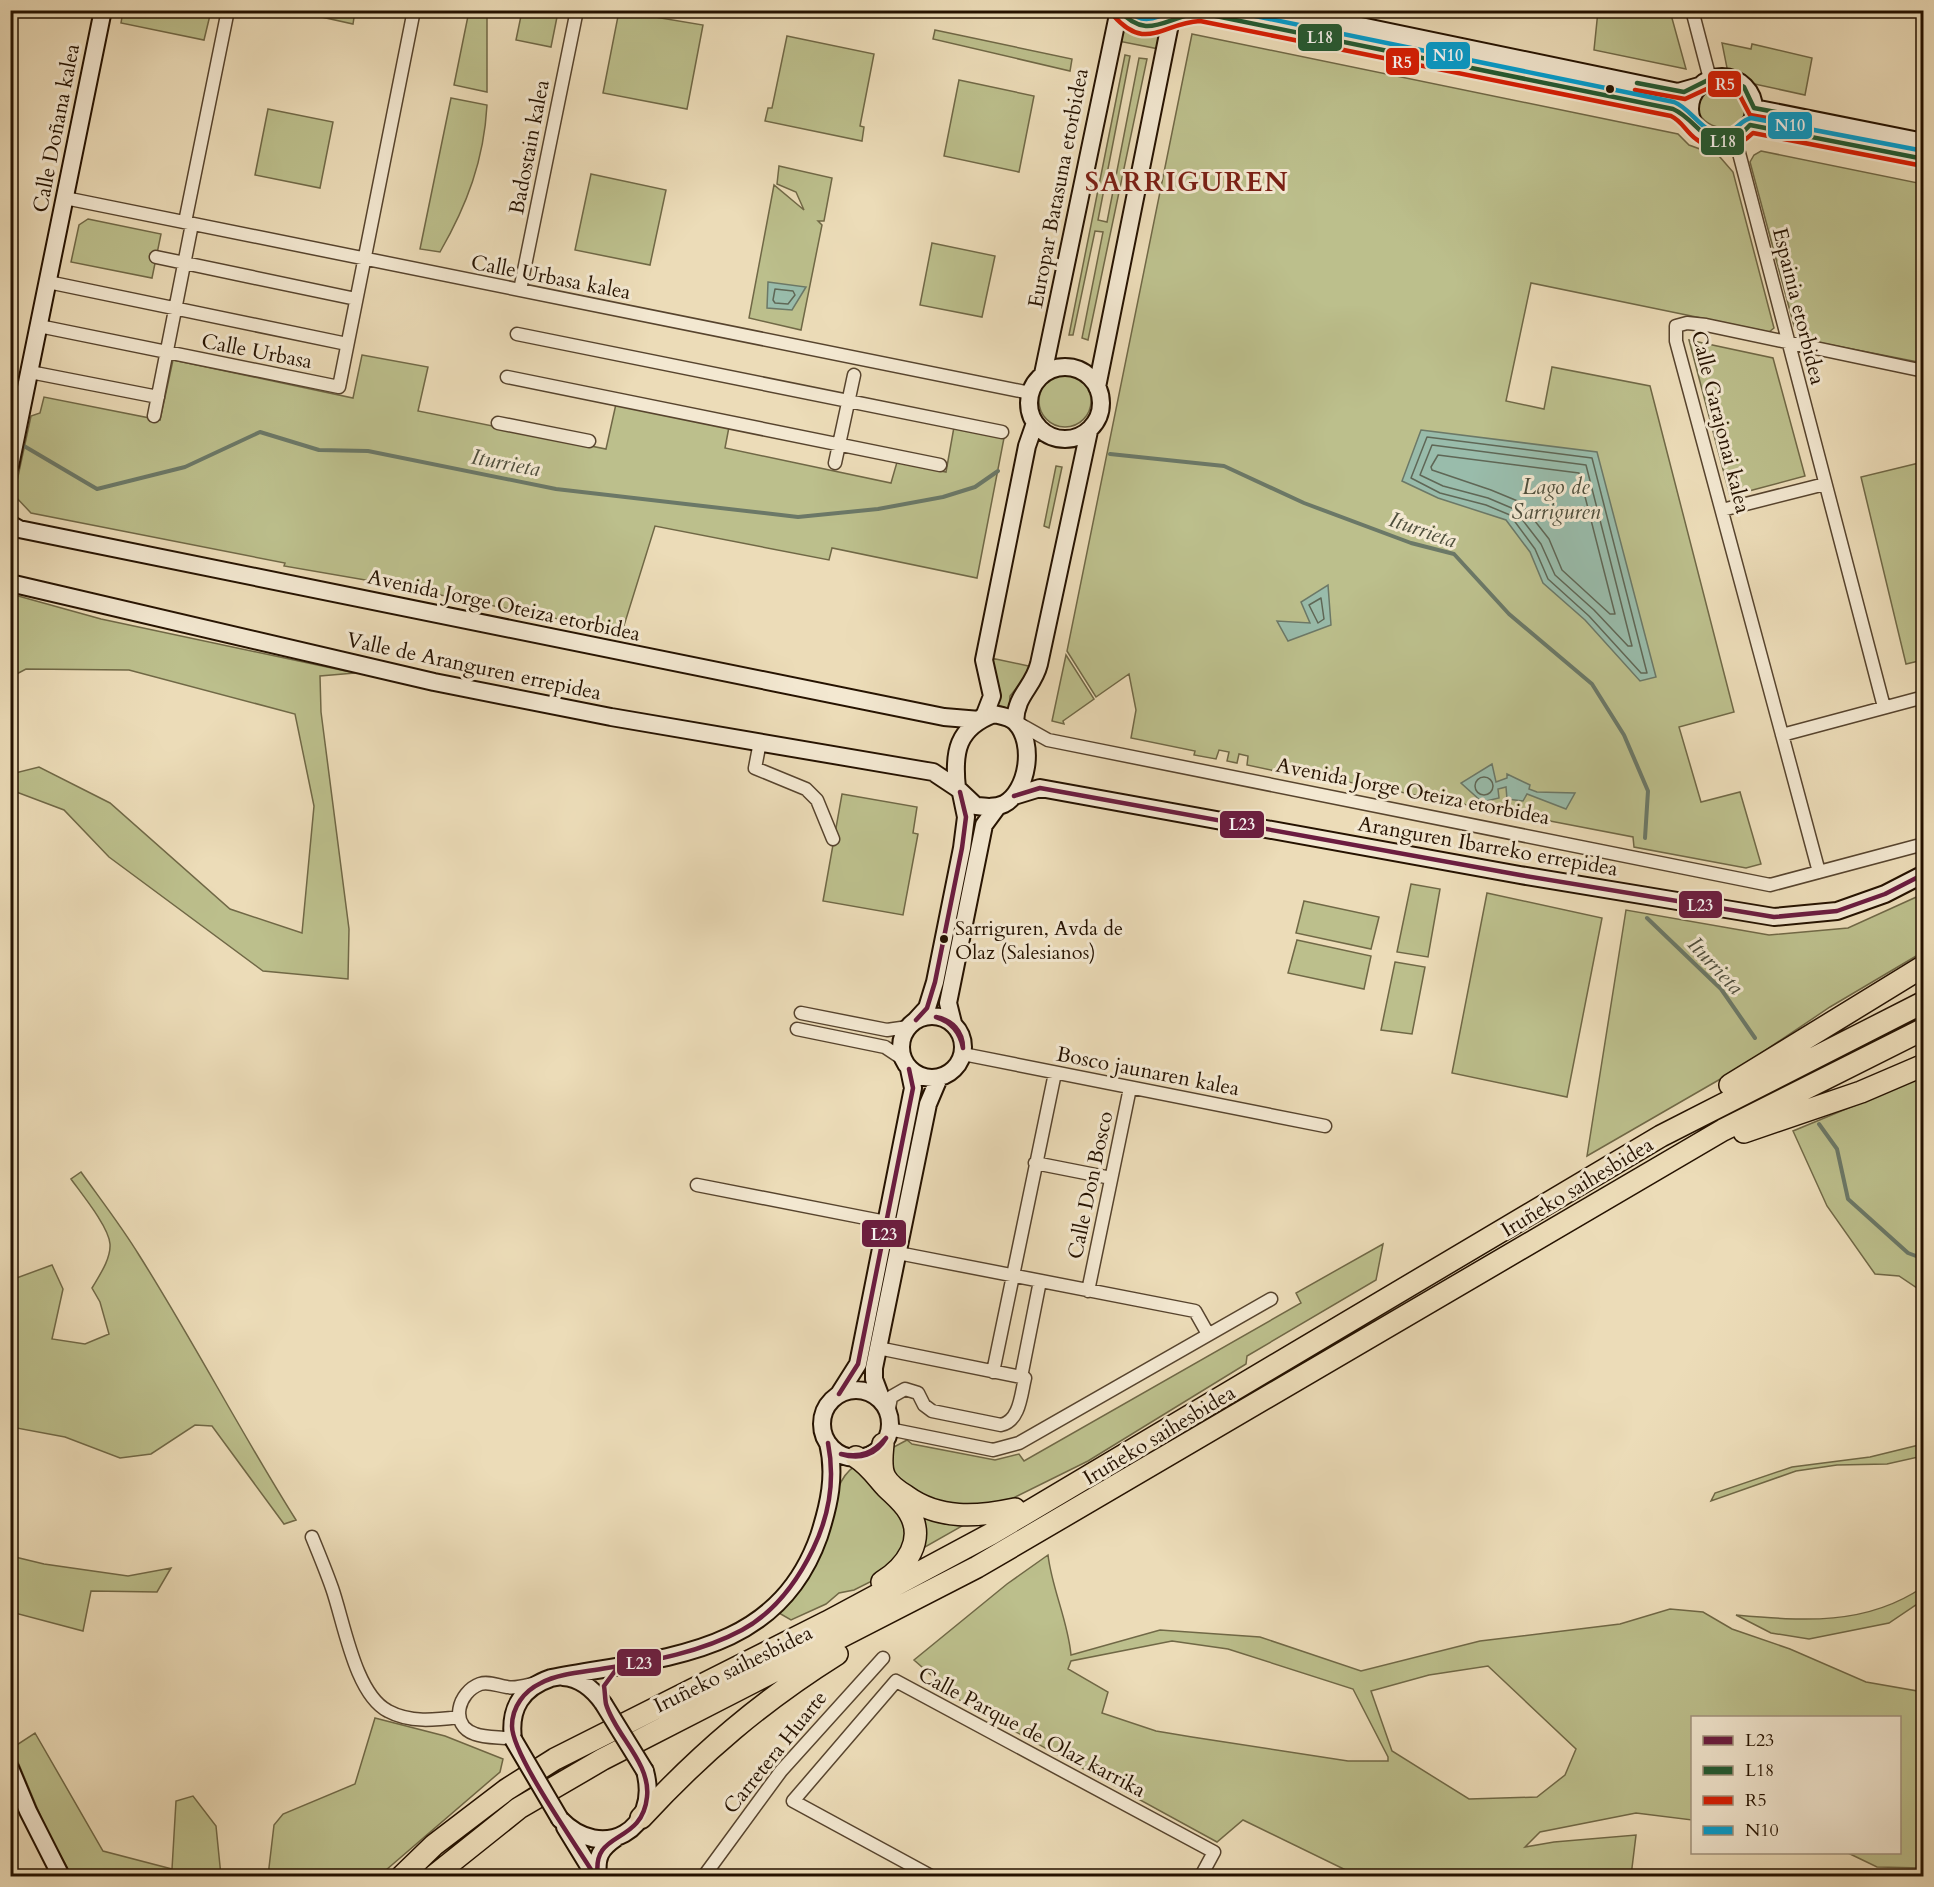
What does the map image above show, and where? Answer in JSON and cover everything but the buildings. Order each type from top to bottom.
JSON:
[{"type":"highway","points":[[1717,1098],[1730,1085],[1923,966]]},
{"type":"highway","points":[[439,1841],[482,1802],[560,1748],[882,1582],[1015,1509],[1601,1163],[1717,1098],[1845,1032],[1923,1000]]},
{"type":"highway","name":"Iruñeko saihesbidea","points":[[402,1876],[439,1841],[506,1790],[555,1758],[911,1578],[1001,1528],[1661,1136],[1923,1000]]},
{"type":"highway","name":"Iruñeko saihesbidea","points":[[434,1876],[519,1808],[603,1759],[977,1568],[1723,1130],[1923,1029]]},
{"type":"highway","points":[[1495,1265],[1530,1253],[1750,1129],[1861,1092],[1923,1065]]},
{"type":"highway","points":[[886,1423],[882,1466],[885,1478],[894,1488],[925,1508],[963,1516],[1015,1509]]},
{"type":"highway","points":[[855,1457],[872,1470],[900,1501],[910,1513],[914,1526],[914,1543],[903,1567],[882,1582]]},
{"type":"highway","points":[[641,1818],[687,1768],[733,1728],[796,1680],[862,1638],[934,1600],[977,1568]]},
{"type":"street","name":"Calle Doñana kalea","points":[[10,466],[103,10]]},
{"type":"street","points":[[154,416],[185,263],[189,223],[228,10]]},
{"type":"street","points":[[348,344],[414,10]]},
{"type":"street","name":"Badostain kalea","points":[[520,290],[577,10]]},
{"type":"street","points":[[1119,10],[1130,21],[1144,27],[1158,26],[1174,16],[1193,13],[1221,16],[1673,109],[1683,113],[1700,133],[1709,139],[1731,140],[1750,125],[1754,108],[1752,98],[1740,82],[1720,76],[1678,92],[1284,10]]},
{"type":"street","name":"Europar Batasuna etorbidea","points":[[1043,374],[1119,10]]},
{"type":"street","points":[[1692,10],[1705,83]]},
{"type":"street","points":[[797,1029],[885,1047],[928,1078],[939,1078],[954,1070],[963,1054],[962,1038],[953,1023],[948,1003],[984,825],[998,806],[1014,796],[1040,788],[1026,762],[1024,738],[1015,722],[1017,701],[1033,681],[1039,663],[1089,430],[1101,410],[1098,387],[1174,16]]},
{"type":"street","points":[[1692,122],[1691,99],[1705,83]]},
{"type":"street","points":[[1754,108],[1923,142]]},
{"type":"street","points":[[1750,125],[1923,159]]},
{"type":"street","name":"Espainia etorbidea","points":[[1731,140],[1739,153],[1884,707]]},
{"type":"street","name":"Calle Urbasa kalea","points":[[65,198],[1030,393]]},
{"type":"street","points":[[156,257],[356,299]]},
{"type":"street","name":"Calle Urbasa","points":[[39,326],[339,387],[348,344],[48,282]]},
{"type":"street","name":"Calle Garajonai kalea","points":[[1819,872],[1676,341],[1676,326],[1687,323],[1704,325],[1923,371]]},
{"type":"street","points":[[517,334],[1002,432]]},
{"type":"street","points":[[1089,430],[1078,437],[1054,438],[1035,423],[1029,404],[1030,393],[1043,374],[1063,367],[1073,368],[1092,378],[1098,387]]},
{"type":"street","points":[[30,372],[158,397]]},
{"type":"street","points":[[835,463],[854,375]]},
{"type":"street","points":[[507,377],[940,465]]},
{"type":"street","points":[[498,423],[589,441]]},
{"type":"street","points":[[998,806],[976,806],[959,790],[933,772],[957,755],[968,729],[985,714],[992,696],[984,668],[986,648],[1027,446],[1035,423]]},
{"type":"street","points":[[1722,510],[1825,484]]},
{"type":"street","name":"Avenida Jorge Oteiza etorbidea","points":[[15,526],[944,717],[980,720]]},
{"type":"street","name":"Valle de Aranguren errepidea","points":[[10,583],[434,682],[600,715],[933,772]]},
{"type":"street","points":[[1782,735],[1923,697]]},
{"type":"street","points":[[980,720],[994,714],[1015,722]]},
{"type":"street","points":[[513,1738],[476,1735],[465,1728],[459,1717],[459,1702],[467,1691],[481,1683],[509,1688],[631,1664],[722,1642],[757,1622],[770,1611],[795,1583],[809,1560],[821,1528],[833,1482],[828,1443],[823,1433],[825,1411],[858,1365],[913,1088],[900,1046],[912,1023],[929,1004],[962,848],[966,817],[959,790],[958,734],[944,717]]},
{"type":"street","name":"Avenida Jorge Oteiza etorbidea","points":[[1015,722],[1048,740],[1770,885],[1819,872]]},
{"type":"street","points":[[1014,796],[1026,762],[1037,744],[1048,740]]},
{"type":"street","points":[[760,742],[755,768],[806,789],[817,800],[833,839]]},
{"type":"street","name":"Aranguren Ibarreko errepidea","points":[[1040,788],[1520,875],[1774,917],[1837,911],[1885,894],[1923,874]]},
{"type":"street","points":[[1819,872],[1923,844]]},
{"type":"street","points":[[801,1012],[887,1030],[935,1016],[953,1023]]},
{"type":"street","name":"Bosco jaunaren kalea","points":[[963,1054],[1325,1126]]},
{"type":"street","points":[[993,1372],[1054,1072]]},
{"type":"street","points":[[886,1423],[874,1379],[878,1348],[928,1104],[939,1078]]},
{"type":"street","name":"Calle Don Bosco","points":[[1088,1291],[1130,1088]]},
{"type":"street","points":[[1035,1163],[1111,1178]]},
{"type":"street","points":[[697,1185],[886,1221]]},
{"type":"street","points":[[898,1253],[1195,1311],[1208,1334]]},
{"type":"street","points":[[1021,1377],[1040,1281]]},
{"type":"street","points":[[839,1394],[848,1390],[867,1392],[886,1423],[993,1450],[1019,1443],[1271,1299]]},
{"type":"street","points":[[828,1443],[841,1454],[855,1457],[867,1455],[886,1423],[891,1397],[905,1389],[918,1393],[924,1405],[932,1411],[1001,1425],[1014,1418],[1025,1378],[878,1348]]},
{"type":"street","points":[[1008,1422],[1019,1443]]},
{"type":"street","points":[[833,1482],[855,1457]]},
{"type":"street","points":[[312,1537],[333,1589],[351,1650],[373,1699],[387,1711],[409,1718],[432,1720],[459,1717]]},
{"type":"street","name":"Carretera Huarte","points":[[704,1876],[781,1771],[883,1658]]},
{"type":"street","points":[[603,1703],[606,1680],[631,1664]]},
{"type":"street","points":[[567,1677],[582,1682],[595,1692],[645,1771],[648,1795],[641,1818],[631,1830],[601,1848],[596,1863],[596,1876],[513,1738],[511,1723],[515,1707],[523,1693],[543,1681],[567,1677]]},
{"type":"street","name":"Calle Parque de Olaz karrika","points":[[932,1876],[793,1801],[896,1681],[1214,1852],[1201,1876]]},
{"type":"street","points":[[10,1768],[27,1812],[62,1876]]},
{"type":"street","points":[[560,1819],[571,1831],[585,1838],[601,1840],[616,1838]]},
{"type":"green space","points":[[123,10],[211,11],[204,40],[121,23]]},
{"type":"green space","points":[[290,10],[355,10],[355,11],[353,24]]},
{"type":"green space","points":[[469,11],[487,11],[487,92],[454,85]]},
{"type":"green space","points":[[522,11],[558,12],[551,47],[516,40]]},
{"type":"green space","points":[[619,11],[703,25],[687,109],[603,93]]},
{"type":"green space","points":[[1221,11],[1250,11],[1656,94],[1655,99]]},
{"type":"green space","points":[[1598,11],[1670,11],[1686,69],[1594,50]]},
{"type":"green space","points":[[1120,26],[1140,36],[1162,34],[1159,49],[1118,41]]},
{"type":"green space","points":[[935,30],[1072,59],[1070,71],[933,39]]},
{"type":"green space","points":[[1192,34],[1678,134],[1689,145],[1719,156],[1733,172],[1774,328],[1769,332],[1531,283],[1506,401],[1544,409],[1552,367],[1650,386],[1734,712],[1679,727],[1701,802],[1740,792],[1761,864],[1746,868],[1634,847],[1633,837],[1281,769],[1280,772],[1247,765],[1248,756],[1239,754],[1237,763],[1227,761],[1229,752],[1219,750],[1216,759],[1194,755],[1195,751],[1131,738],[1136,710],[1129,674],[1096,697],[1067,651]]},
{"type":"green space","points":[[787,36],[874,54],[860,126],[864,127],[862,141],[765,121],[768,108],[772,108]]},
{"type":"green space","points":[[1722,43],[1751,49],[1752,44],[1812,58],[1805,95],[1750,83],[1728,73]]},
{"type":"green space","points":[[1125,55],[1130,56],[1098,220],[1107,222],[1139,58],[1147,59],[1088,340],[1082,338],[1103,232],[1095,231],[1073,335],[1069,335]]},
{"type":"green space","points":[[959,80],[1034,96],[1019,172],[944,156]]},
{"type":"green space","points":[[1717,89],[1729,91],[1743,101],[1745,115],[1733,127],[1722,128],[1712,125],[1700,114],[1698,106],[1700,99],[1706,93]]},
{"type":"green space","points":[[451,98],[487,105],[482,145],[473,182],[440,252],[420,249]]},
{"type":"green space","points":[[268,109],[333,122],[320,188],[255,175]]},
{"type":"green space","points":[[1761,151],[1923,184],[1923,363],[1801,339],[1794,326],[1750,162],[1754,155]]},
{"type":"green space","points":[[779,166],[832,178],[824,221],[818,221],[822,225],[801,330],[749,318],[774,185],[804,210],[796,192],[777,184]]},
{"type":"green space","points":[[591,174],[666,190],[650,265],[575,250]]},
{"type":"green space","points":[[88,219],[161,234],[152,278],[71,262],[79,225]]},
{"type":"green space","points":[[932,243],[995,256],[982,317],[920,305]]},
{"type":"green space","points":[[1689,340],[1773,358],[1805,476],[1730,496]]},
{"type":"green space","points":[[362,355],[428,367],[418,411],[606,449],[616,404],[729,427],[725,448],[891,483],[897,462],[946,472],[954,427],[1004,438],[977,578],[832,548],[829,560],[655,526],[622,632],[377,582],[284,566],[285,563],[31,513],[14,495],[31,416],[40,413],[44,397],[160,420],[173,360],[353,398]]},
{"type":"green space","points":[[1060,375],[1070,375],[1084,382],[1091,401],[1084,420],[1070,427],[1060,427],[1050,423],[1043,416],[1039,406],[1039,396],[1043,386],[1050,379]]},
{"type":"green space","points":[[1923,462],[1923,660],[1906,664],[1861,477]]},
{"type":"green space","points":[[1056,466],[1062,467],[1049,528],[1044,526]]},
{"type":"green space","points":[[11,594],[101,619],[355,673],[320,676],[321,712],[349,929],[348,979],[263,971],[109,857],[64,810],[11,790],[11,774],[39,767],[110,803],[230,909],[302,933],[314,806],[295,714],[129,670],[26,669],[11,677]]},
{"type":"green space","points":[[1066,655],[1094,699],[1063,721],[1064,724],[1052,721]]},
{"type":"green space","points":[[991,658],[1033,667],[1010,696],[1009,709],[997,705],[999,687]]},
{"type":"green space","points":[[842,794],[917,807],[913,833],[918,834],[903,915],[823,901]]},
{"type":"green space","points":[[1411,884],[1440,889],[1428,957],[1397,952]]},
{"type":"green space","points":[[1487,893],[1602,918],[1567,1097],[1452,1073]]},
{"type":"green space","points":[[1923,894],[1923,952],[1830,1007],[1736,1070],[1587,1156],[1626,910],[1769,935],[1848,928]]},
{"type":"green space","points":[[1304,901],[1379,917],[1371,949],[1296,933]]},
{"type":"green space","points":[[1297,940],[1371,956],[1364,989],[1288,973]]},
{"type":"green space","points":[[1395,962],[1425,967],[1412,1034],[1381,1030]]},
{"type":"green space","points":[[1923,1077],[1923,1292],[1899,1276],[1875,1274],[1827,1206],[1793,1131]]},
{"type":"green space","points":[[81,1172],[126,1234],[296,1520],[284,1524],[212,1426],[195,1425],[151,1454],[120,1458],[65,1437],[11,1427],[11,1280],[52,1265],[63,1289],[52,1339],[85,1344],[109,1334],[100,1302],[92,1288],[107,1261],[110,1244],[100,1220],[71,1179]]},
{"type":"green space","points":[[1383,1244],[1376,1280],[1247,1356],[1246,1364],[1088,1461],[1005,1502],[946,1509],[899,1482],[889,1467],[892,1448],[907,1440],[912,1444],[995,1460],[1019,1454],[1024,1461],[1301,1303],[1296,1293]]},
{"type":"green space","points":[[1923,1444],[1923,1456],[1887,1464],[1837,1465],[1796,1471],[1711,1501],[1715,1493],[1792,1467],[1870,1457]]},
{"type":"green space","points":[[855,1466],[905,1515],[906,1546],[882,1576],[854,1590],[839,1593],[826,1604],[791,1620],[779,1613],[813,1568],[825,1541],[836,1493],[847,1473]]},
{"type":"green space","points":[[924,1513],[969,1522],[918,1551],[918,1520]]},
{"type":"green space","points":[[1048,1555],[1071,1655],[1160,1630],[1260,1637],[1361,1671],[1480,1641],[1620,1624],[1670,1609],[1703,1612],[1732,1629],[1790,1649],[1866,1682],[1923,1692],[1923,1868],[1877,1867],[1850,1854],[1901,1854],[1901,1716],[1691,1716],[1691,1820],[1636,1813],[1540,1832],[1525,1847],[1554,1842],[1636,1835],[1631,1876],[1358,1876],[1243,1820],[1217,1842],[963,1703],[914,1660],[1007,1584]],"holes":[[[1172,1641],[1228,1649],[1353,1689],[1388,1761],[1348,1761],[1156,1731],[1102,1713],[1108,1692],[1068,1669],[1071,1661]],[[1488,1666],[1576,1749],[1565,1775],[1537,1797],[1469,1799],[1392,1751],[1371,1691],[1429,1675]]]},
{"type":"green space","points":[[11,1556],[44,1564],[128,1576],[171,1568],[157,1592],[91,1591],[83,1631],[11,1612]]},
{"type":"green space","points":[[1923,1587],[1923,1600],[1889,1623],[1809,1639],[1771,1633],[1736,1615],[1810,1619],[1856,1615],[1901,1600]]},
{"type":"green space","points":[[375,1718],[445,1736],[503,1759],[500,1772],[379,1876],[268,1876],[274,1825],[283,1814],[355,1784]]},
{"type":"green space","points":[[35,1733],[103,1851],[172,1869],[176,1801],[193,1796],[216,1826],[221,1876],[72,1876],[46,1829],[12,1748]]},
{"type":"water","points":[[768,282],[806,287],[792,310],[767,308]]},
{"type":"water","name":"Lago de Sarriguren","points":[[1421,430],[1597,452],[1656,677],[1640,681],[1585,620],[1543,583],[1530,552],[1506,520],[1438,498],[1402,481]]},
{"type":"water","points":[[1328,585],[1331,625],[1288,641],[1277,621],[1310,623],[1301,602]]},
{"type":"water","points":[[1492,764],[1496,782],[1507,778],[1507,774],[1530,785],[1529,789],[1537,792],[1575,793],[1566,809],[1527,794],[1523,801],[1507,799],[1506,787],[1498,789],[1499,798],[1482,802],[1461,783]]},
{"type":"waterway","name":"Iturrieta","points":[[24,446],[97,489],[185,467],[260,432],[319,450],[368,451],[556,489],[798,517],[878,509],[943,497],[975,487],[998,471]]},
{"type":"waterway","name":"Iturrieta","points":[[1110,454],[1224,466],[1304,503],[1411,543],[1454,554],[1509,614],[1592,684],[1624,735],[1648,791],[1645,838]]},
{"type":"waterway","name":"Iturrieta","points":[[1647,918],[1721,989],[1755,1038]]},
{"type":"waterway","points":[[1819,1124],[1837,1149],[1848,1199],[1908,1253],[1924,1259]]},
{"type":"transit line","name":"L18","points":[[1119,10],[1129,20],[1139,25],[1149,26],[1201,13],[1673,109],[1708,137],[1717,141],[1737,137],[1750,125],[1924,159]]},
{"type":"transit line","name":"N10","points":[[1129,10],[1139,18],[1145,19],[1174,10]]},
{"type":"transit line","name":"N10","points":[[1226,10],[1674,102],[1687,110],[1705,127],[1718,133],[1730,132],[1751,118],[1924,151]]},
{"type":"transit line","name":"R5","points":[[1113,15],[1135,32],[1145,34],[1200,21],[1671,116],[1696,139],[1710,147],[1733,146],[1753,133],[1923,166]]},
{"type":"transit line","name":"L18","points":[[1637,83],[1684,92],[1710,79],[1726,77],[1744,87],[1754,108],[1802,117]]},
{"type":"transit line","name":"R5","points":[[1635,90],[1685,99],[1713,86],[1725,84],[1738,92],[1750,115],[1801,124]]},
{"type":"transit line","name":"L23","points":[[1014,796],[1040,788],[1520,875],[1774,917],[1837,911],[1885,894],[1924,874]]},
{"type":"transit line","name":"L23","points":[[916,1020],[927,1008],[935,982],[962,848],[966,817],[960,792]]},
{"type":"transit line","name":"L23","points":[[936,1017],[956,1027],[961,1036],[963,1048]]},
{"type":"transit line","name":"L23","points":[[936,1017],[954,1028],[963,1048]]},
{"type":"transit line","name":"L23","points":[[839,1394],[858,1364],[913,1088],[909,1069]]},
{"type":"transit line","name":"L23","points":[[841,1454],[861,1455],[876,1447],[886,1438]]},
{"type":"transit line","name":"L23","points":[[841,1454],[867,1455],[877,1449],[886,1438]]},
{"type":"transit line","name":"L23","points":[[595,1876],[522,1757],[512,1726],[514,1712],[520,1700],[535,1686],[556,1677],[659,1659],[693,1650],[726,1638],[754,1623],[765,1614],[792,1584],[819,1536],[827,1510],[831,1484],[828,1443]]},
{"type":"transit line","name":"L23","points":[[598,1876],[598,1861],[602,1851],[636,1823],[643,1813],[647,1797],[644,1772],[611,1716],[606,1704],[604,1686],[615,1671],[644,1661]]},
{"type":"place","name":"Sarriguren, Avda de Olaz (Salesianos)","points":[[944,939]]},
{"type":"district","name":"SARRIGUREN","points":[[1187,182]]}]
